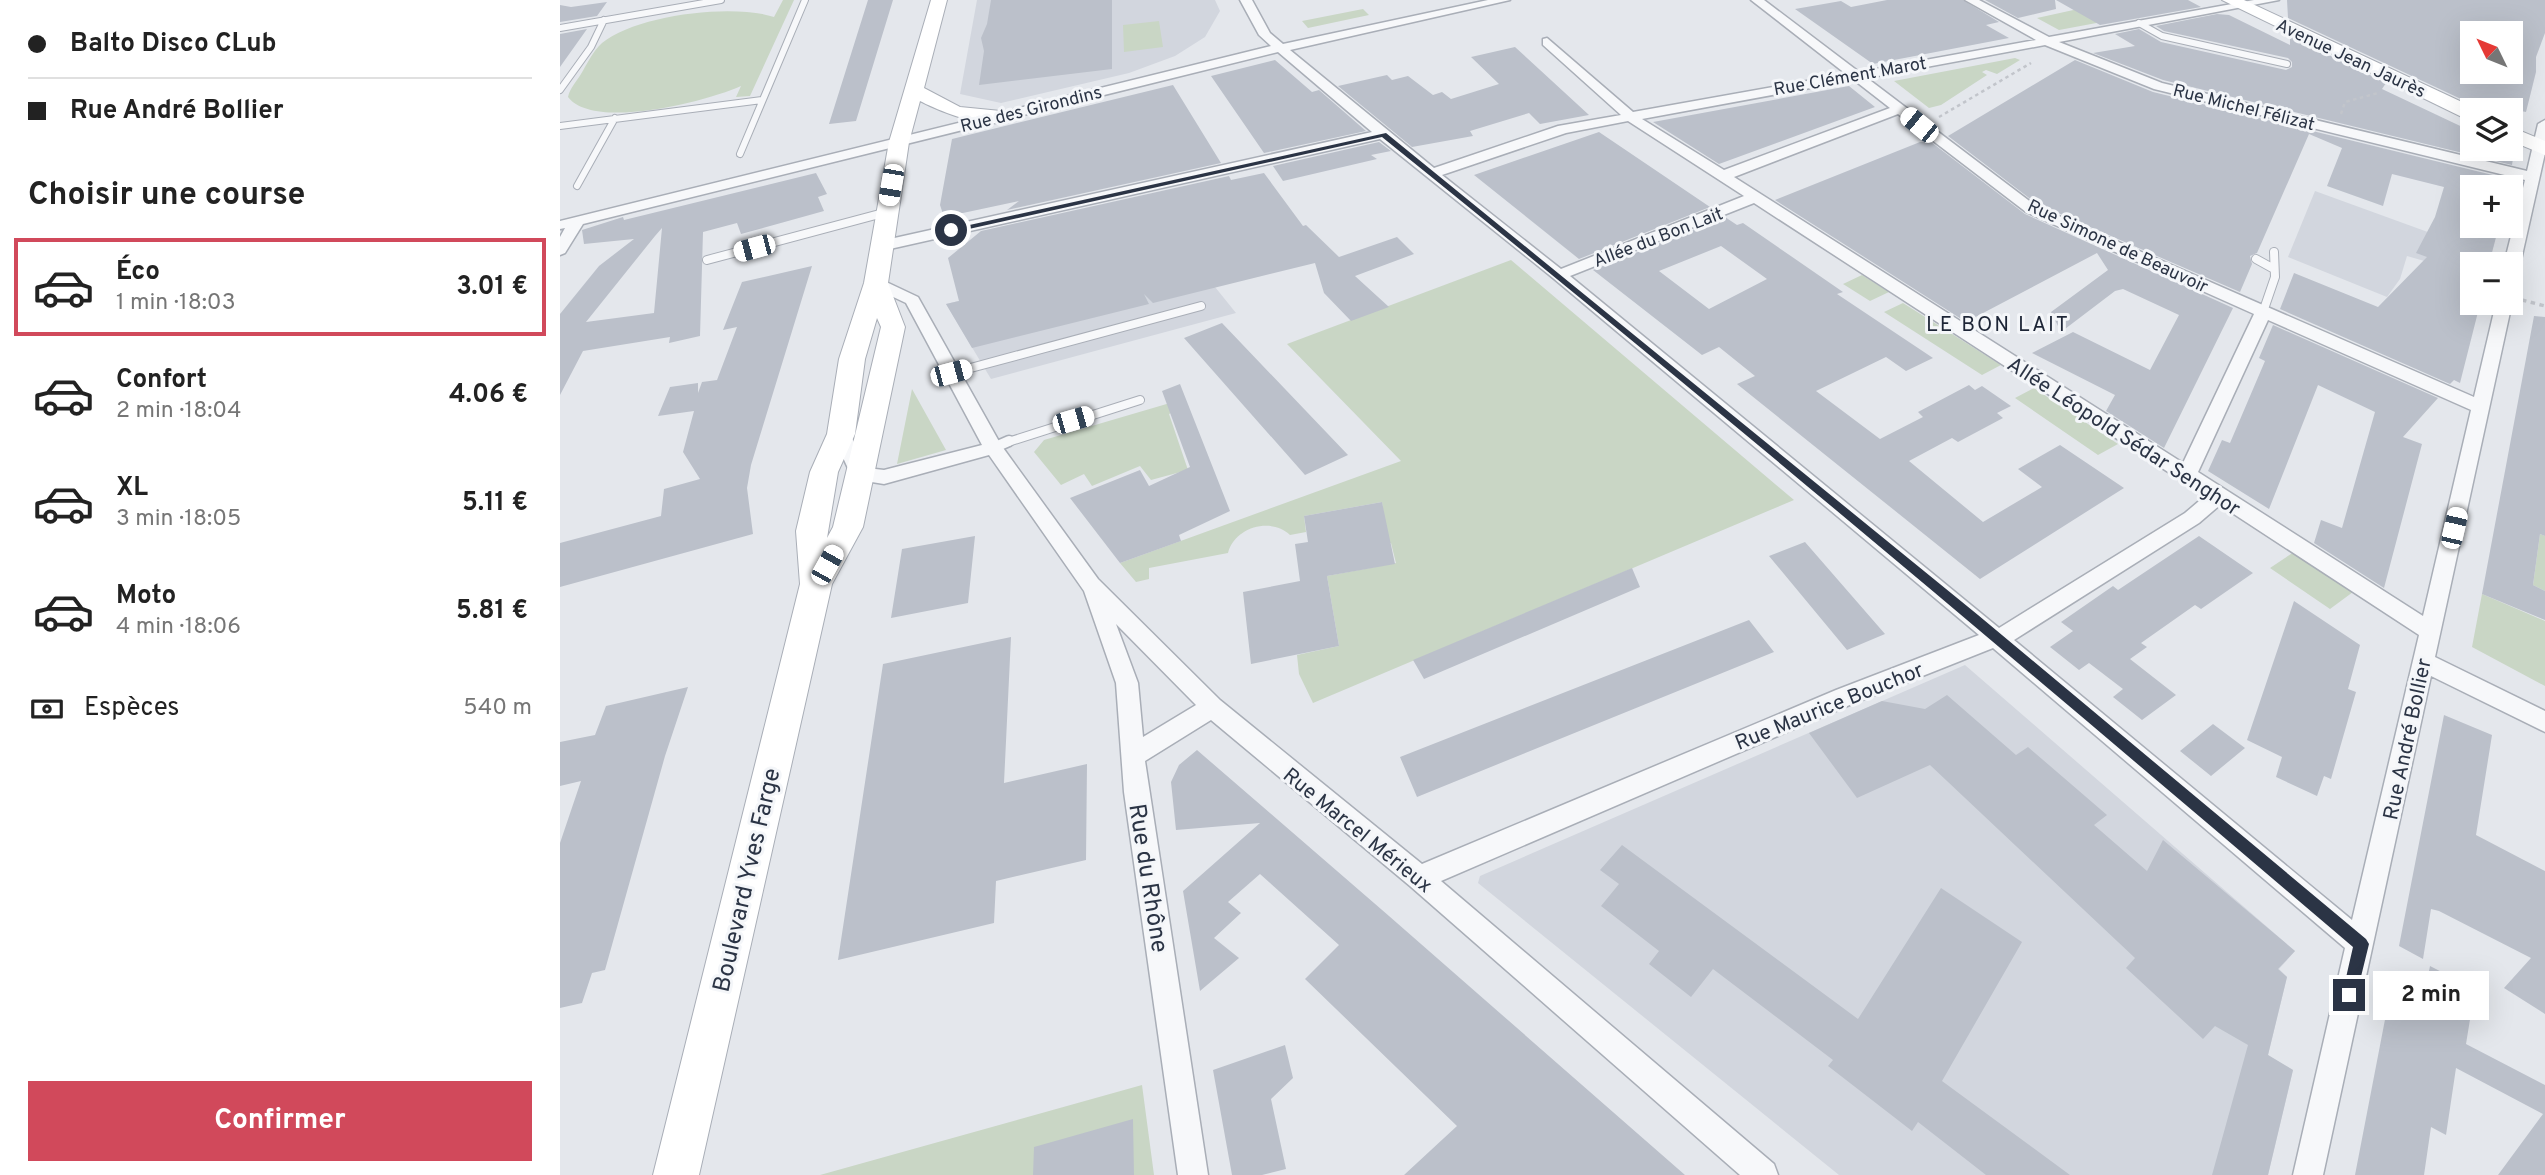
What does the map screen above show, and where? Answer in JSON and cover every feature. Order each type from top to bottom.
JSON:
[{"type":"street","name":"Boulevard Yves Farge","points":[[816,584],[811,531],[824,472],[841,434],[852,359],[876,283],[899,142],[939,0]]},
{"type":"street","points":[[1246,0],[1265,34],[1281,48],[1383,134],[1559,275],[2361,944]]},
{"type":"street","name":"Rue des Girondins","points":[[560,225],[1281,48],[1504,0]]},
{"type":"street","name":"Rue Simone de Beauvoir","points":[[1757,0],[2031,209],[2480,407]]},
{"type":"street","name":"Rue Michel Félizat","points":[[1971,0],[2060,48],[2158,86],[2532,177]]},
{"type":"street","name":"Rue Clément Marot","points":[[1433,173],[1563,130],[2047,41],[2235,2],[2273,0]]},
{"type":"street","name":"Avenue Jean Jaurès","points":[[2235,2],[2460,109]]},
{"type":"street","name":"Allée Léopold Sédar Senghor","points":[[1547,42],[1631,117],[2430,631]]},
{"type":"street","points":[[913,90],[955,112],[1001,117]]},
{"type":"street","points":[[1722,176],[1900,109]]},
{"type":"street","points":[[2515,252],[2532,177],[2542,148],[2545,124]]},
{"type":"street","points":[[881,246],[1383,134]]},
{"type":"street","points":[[2523,139],[2542,148]]},
{"type":"street","name":"Allée du Bon Lait","points":[[1559,275],[1756,197]]},
{"type":"street","points":[[560,250],[577,221]]},
{"type":"street","name":"Boulevard Yves Farge","points":[[676,1175],[816,584],[848,527],[893,327],[876,283]]},
{"type":"street","name":"Rue Marcel Mérieux","points":[[876,283],[912,300],[993,448],[1091,585],[1212,707],[1419,878],[1763,1175]]},
{"type":"street","points":[[2187,475],[2263,312]]},
{"type":"street","name":"Rue André Bollier","points":[[2308,1175],[2501,315]]},
{"type":"street","points":[[841,434],[860,474],[884,477],[993,448]]},
{"type":"street","name":"Rue Maurice Bouchor","points":[[1419,878],[1844,697],[2016,630],[2192,518],[2218,496]]},
{"type":"street","name":"Rue du Rhône","points":[[1091,585],[1127,683],[1133,756],[1193,1175]]},
{"type":"street","points":[[2424,662],[2545,722]]},
{"type":"street","points":[[1133,756],[1212,707]]},
{"type":"lane","points":[[560,28],[721,0]]},
{"type":"lane","points":[[740,154],[806,0]]},
{"type":"lane","points":[[560,90],[591,47],[604,20]]},
{"type":"lane","points":[[2139,23],[2162,36],[2287,64]]},
{"type":"lane","points":[[560,126],[762,100]]},
{"type":"lane","points":[[577,186],[615,118]]},
{"type":"lane","points":[[707,260],[887,212]]},
{"type":"lane","points":[[2263,312],[2274,269],[2274,252]]},
{"type":"lane","points":[[2256,259],[2274,269]]},
{"type":"lane","points":[[951,373],[1201,306]]},
{"type":"lane","points":[[993,448],[1029,433],[1140,400]]},
{"type":"path","points":[[1935,119],[2060,48]]},
{"type":"path","points":[[2337,125],[2345,102],[2408,84]]},
{"type":"path","points":[[2523,300],[2545,306]]},
{"type":"shaded area","points":[[977,0],[1215,0],[1220,11],[1205,37],[1175,56],[1129,73],[1001,103],[960,94]]},
{"type":"shaded area","points":[[2315,191],[2483,252],[2460,252],[2460,271],[2407,256],[2400,279],[2387,297],[2288,257]]},
{"type":"shaded area","points":[[1182,246],[1236,313],[991,379],[946,304]]},
{"type":"shaded area","points":[[1965,665],[2295,951],[2279,969],[2287,977],[2268,1055],[2293,1070],[2268,1175],[1839,1175],[1478,883],[1480,876]]},
{"type":"green space","points":[[783,0],[794,0],[750,96],[736,97],[741,86],[679,105],[625,112],[601,112],[582,107],[568,97],[596,50],[617,33],[637,25],[685,14],[734,11],[774,17]]},
{"type":"green space","points":[[2130,0],[2150,13],[2059,30],[2037,18]]},
{"type":"green space","points":[[1363,9],[1369,15],[1308,28],[1302,21]]},
{"type":"green space","points":[[1159,21],[1163,47],[1124,52],[1123,25]]},
{"type":"green space","points":[[2015,58],[2020,60],[1997,74],[1986,70],[1982,72],[1987,75],[1941,105],[1929,108],[1894,81]]},
{"type":"green space","points":[[1511,260],[1794,500],[1313,703],[1299,674],[1297,655],[1339,646],[1327,576],[1396,563],[1391,543],[1388,544],[1382,502],[1304,516],[1306,532],[1290,535],[1273,527],[1254,528],[1238,537],[1228,553],[1149,568],[1149,579],[1136,582],[1120,563],[1401,461],[1287,344]]},
{"type":"green space","points":[[1862,275],[1889,292],[1870,301],[1843,284]]},
{"type":"green space","points":[[1903,303],[2001,365],[1982,375],[1884,312]]},
{"type":"green space","points":[[2034,388],[2118,444],[2098,455],[2015,398]]},
{"type":"green space","points":[[912,389],[946,450],[897,464]]},
{"type":"green space","points":[[1170,403],[1173,412],[1169,414],[1188,470],[1151,480],[1140,466],[1092,486],[1084,474],[1061,485],[1034,452],[1044,440]]},
{"type":"green space","points":[[2540,534],[2545,536],[2545,591],[2533,585]]},
{"type":"green space","points":[[2294,552],[2353,592],[2330,609],[2270,568]]},
{"type":"green space","points":[[2482,594],[2545,621],[2545,686],[2472,647]]},
{"type":"green space","points":[[1142,1085],[1154,1175],[820,1175]]},
{"type":"building","points":[[868,0],[893,0],[856,121],[829,124]]},
{"type":"building","points":[[991,0],[1112,0],[1112,69],[979,85],[984,51],[981,38],[987,24]]},
{"type":"building","points":[[1887,0],[1963,0],[1999,22],[1986,25],[2009,38],[1873,64],[1795,9],[1841,1],[1851,7]]},
{"type":"building","points":[[1985,0],[2055,0],[2056,9],[2018,18]]},
{"type":"building","points":[[2056,0],[2188,0],[2201,7],[2100,25]]},
{"type":"building","points":[[2287,0],[2545,0],[2545,33],[2536,57],[2536,72],[2526,112],[2523,111],[2523,98],[2460,99],[2288,18]]},
{"type":"building","points":[[607,2],[597,16],[560,22],[560,5],[571,7]]},
{"type":"building","points":[[2217,14],[2229,15],[2290,45],[2290,36],[2386,83],[2382,89],[2460,126],[2460,152],[2163,80],[2093,53],[2135,46],[2115,34],[2139,29],[2161,42],[2286,70],[2292,67],[2288,58],[2164,31],[2156,26]]},
{"type":"building","points":[[587,29],[560,67],[560,34]]},
{"type":"building","points":[[1515,47],[1589,115],[1540,124],[1529,113],[1470,131],[1473,136],[1412,147],[1338,86],[1387,75],[1392,80],[1408,76],[1433,95],[1442,92],[1451,99],[1499,84],[1471,57]]},
{"type":"building","points":[[1275,60],[1312,92],[1319,90],[1366,131],[1264,153],[1211,76]]},
{"type":"building","points":[[2075,60],[2153,92],[2493,175],[2460,175],[2460,238],[2496,238],[2492,252],[2460,252],[2460,315],[2477,315],[2460,383],[2454,380],[2450,384],[2280,309],[2294,273],[2378,307],[2427,257],[2416,253],[2435,217],[2444,187],[2392,174],[2383,206],[2327,186],[2342,148],[2309,134],[2257,253],[2250,256],[2252,264],[2240,292],[2037,204],[1948,136]]},
{"type":"building","points":[[1173,85],[1221,163],[1007,210],[1019,201],[944,217],[940,205],[952,139]]},
{"type":"building","points":[[1849,86],[1875,107],[1719,164],[1653,122]]},
{"type":"building","points":[[1599,132],[1710,207],[1579,259],[1474,175]]},
{"type":"building","points":[[1379,142],[1391,151],[1371,155],[1377,159],[1283,181],[1273,166]]},
{"type":"building","points":[[1920,142],[1931,142],[2025,214],[2233,308],[2164,448],[2106,411],[2115,395],[2032,353],[2073,332],[2150,370],[2179,315],[2123,289],[2115,291],[2061,332],[2051,312],[2108,270],[2097,253],[1966,322],[1775,200]]},
{"type":"building","points":[[2496,161],[2513,161],[2512,165]]},
{"type":"building","points":[[816,173],[827,194],[818,197],[824,211],[741,234],[737,223],[703,232],[700,336],[669,343],[670,337],[583,351],[560,395],[560,314],[599,266],[634,239],[584,244],[582,230],[623,217],[624,220]],"holes":[[[662,228],[654,313],[586,322]]]},
{"type":"building","points":[[1264,173],[1303,226],[1306,225],[1339,257],[1397,237],[1414,254],[1355,276],[1389,307],[1351,321],[1324,293],[1315,263],[1153,303],[1144,294],[1149,304],[972,348],[946,304],[959,301],[948,258],[981,231],[1229,176],[1231,180]]},
{"type":"building","points":[[1725,217],[1737,225],[1743,223],[1843,292],[1837,294],[1933,358],[1906,371],[1886,357],[1816,391],[1880,439],[1923,417],[1918,412],[1969,385],[1975,390],[1982,386],[2011,406],[1997,413],[2003,418],[1958,442],[1952,438],[1909,461],[1983,522],[2042,487],[2018,469],[2060,445],[2124,488],[1980,579],[1737,384],[1755,376],[1719,347],[1702,355],[1593,270]],"holes":[[[1721,246],[1767,279],[1709,309],[1659,271]]]},
{"type":"building","points":[[812,266],[751,465],[747,488],[753,534],[560,587],[560,543],[661,516],[664,489],[700,479],[683,452],[694,411],[658,416],[670,387],[698,383],[698,393],[702,382],[717,380],[737,327],[723,330],[742,282]]},
{"type":"building","points":[[2534,316],[2545,317],[2545,536],[2540,534],[2533,585],[2545,591],[2545,620],[2482,594]]},
{"type":"building","points":[[1222,323],[1348,455],[1305,475],[1184,338]]},
{"type":"building","points":[[2273,325],[2438,398],[2403,437],[2422,444],[2384,588],[2314,543],[2321,520],[2342,528],[2375,412],[2318,385],[2269,509],[2208,471],[2222,440],[2230,443],[2265,361],[2259,358]]},
{"type":"building","points":[[1180,384],[1230,511],[1179,535],[1181,541],[1120,563],[1070,498],[1140,470],[1149,486],[1190,467],[1162,391]]},
{"type":"building","points":[[1382,502],[1395,564],[1327,576],[1339,646],[1251,664],[1243,592],[1300,581],[1295,544],[1308,542],[1304,516]]},
{"type":"building","points":[[975,536],[968,603],[891,618],[902,549]]},
{"type":"building","points":[[2199,536],[2253,573],[2201,609],[2195,605],[2141,643],[2147,647],[2130,659],[2176,695],[2142,720],[2113,697],[2123,689],[2089,663],[2079,670],[2050,647],[2073,631],[2061,622],[2113,586],[2118,590]]},
{"type":"building","points":[[1805,542],[1885,634],[1847,650],[1769,556]]},
{"type":"building","points":[[1632,568],[1640,587],[1424,679],[1413,660]]},
{"type":"building","points":[[2294,601],[2360,645],[2348,689],[2356,692],[2331,779],[2324,776],[2317,796],[2276,777],[2282,757],[2247,740]]},
{"type":"building","points":[[1749,620],[1774,652],[1417,797],[1400,757]]},
{"type":"building","points":[[1011,637],[1004,783],[1087,764],[1086,860],[996,881],[994,923],[838,960],[883,664]]},
{"type":"building","points":[[688,687],[665,756],[605,970],[592,973],[582,1003],[560,1008],[560,843],[581,781],[560,786],[560,742],[595,735],[606,706]]},
{"type":"building","points":[[1947,695],[2016,755],[2028,747],[2107,815],[2094,825],[2147,871],[2163,840],[2295,951],[2278,969],[2287,977],[2268,1055],[2293,1070],[2268,1175],[2212,1175],[2248,1045],[2215,1026],[2203,1039],[2126,968],[2135,958],[1930,765],[1857,798],[1809,733],[1882,701],[1925,709]]},
{"type":"building","points":[[2444,715],[2492,735],[2476,835],[2545,871],[2545,1014],[2504,988],[2531,958],[2439,911],[2431,909],[2423,959],[2399,946]]},
{"type":"building","points":[[2213,724],[2245,748],[2211,776],[2180,751]]},
{"type":"building","points":[[1197,750],[1685,1175],[1404,1175],[1457,1126],[1305,979],[1339,945],[1260,874],[1228,902],[1241,913],[1214,938],[1239,958],[1200,991],[1183,891],[1260,823],[1176,830],[1171,782],[1179,765]]},
{"type":"building","points":[[1622,845],[1858,1019],[1941,888],[2022,942],[1942,1081],[2070,1175],[1986,1175],[1918,1122],[1912,1131],[1828,1066],[1833,1060],[1713,969],[1691,997],[1649,964],[1659,951],[1601,906],[1619,884],[1600,870]]},
{"type":"building","points":[[2430,966],[2475,989],[2466,1044],[2545,1085],[2545,1175],[2498,1175],[2543,1114],[2456,1068],[2446,1135],[2431,1127],[2424,1175],[2355,1175],[2388,1004],[2419,1020]]},
{"type":"building","points":[[1285,1045],[1293,1078],[1271,1099],[1286,1169],[1262,1175],[1232,1175],[1213,1070]]},
{"type":"building","points":[[1133,1119],[1134,1175],[1033,1175],[1034,1147]]},
{"type":"district","name":"LE BON LAIT","points":[[1998,324]]},
{"type":"route","points":[[951,230],[1383,134],[1559,275],[2361,944],[2349,995]]}]
